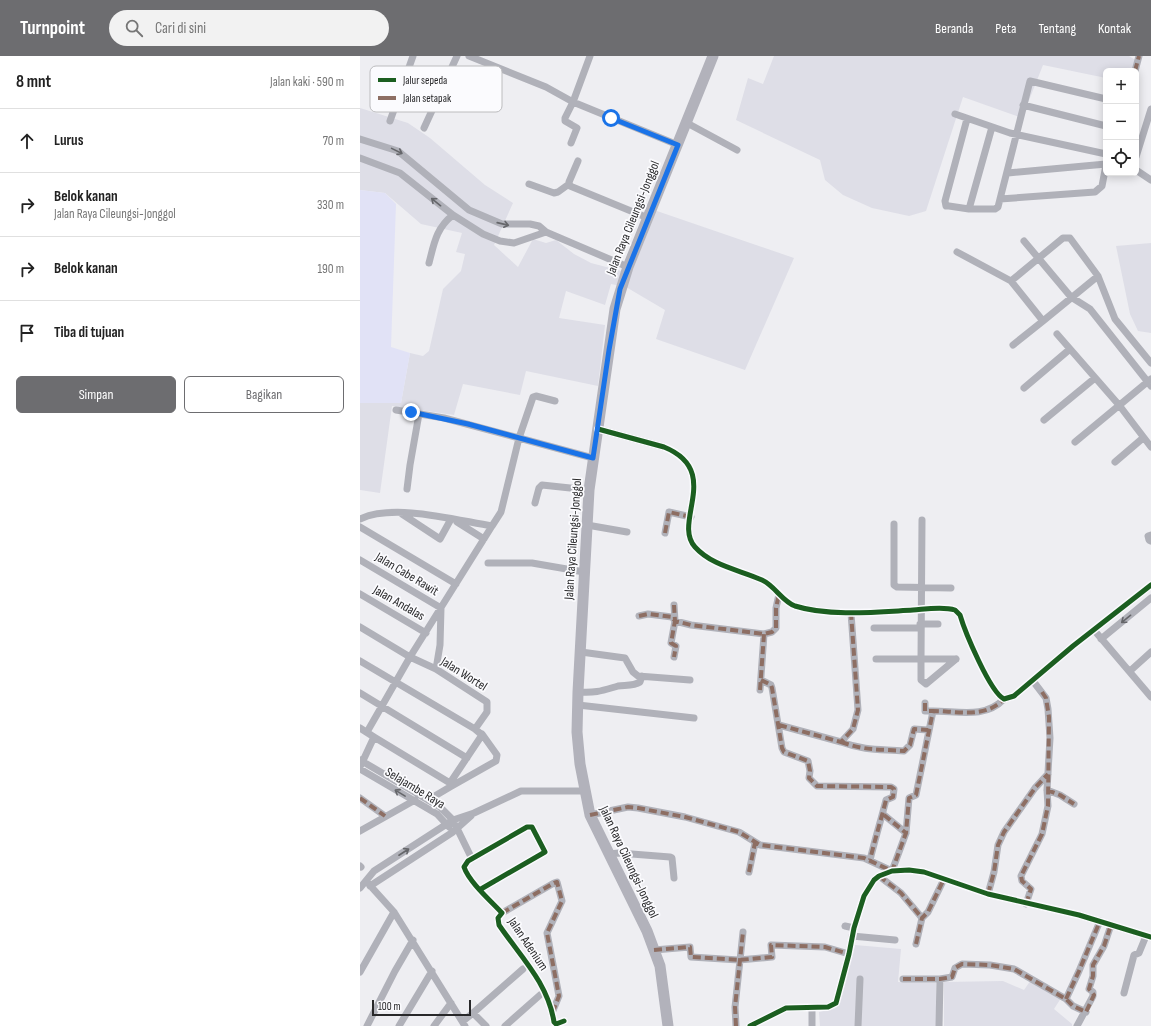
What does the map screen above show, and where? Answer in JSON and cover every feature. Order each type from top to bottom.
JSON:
[{"type":"main road","name":"Jalan Raya Cileungsi-Jonggol","points":[[668,1026],[660,966],[647,931],[590,814],[584,791],[577,732],[578,692],[589,490],[615,309],[628,267],[687,124],[713,56]]},
{"type":"street","points":[[409,66],[413,56]]},
{"type":"street","points":[[452,66],[457,56]]},
{"type":"street","points":[[469,56],[494,66]]},
{"type":"street","points":[[571,143],[576,128],[565,120],[590,56]]},
{"type":"street","points":[[1136,68],[1139,56]]},
{"type":"street","points":[[502,69],[546,87],[573,102],[678,145]]},
{"type":"street","points":[[967,119],[944,201],[946,206],[969,209],[995,209],[998,207],[1008,173],[1030,80],[1103,98]]},
{"type":"street","points":[[1023,106],[1103,125]]},
{"type":"street","points":[[1139,147],[1151,109]]},
{"type":"street","points":[[390,121],[393,112]]},
{"type":"street","points":[[424,128],[431,112]]},
{"type":"street","points":[[955,114],[1017,134],[1103,153]]},
{"type":"street","points":[[687,124],[737,150]]},
{"type":"street","points":[[969,209],[992,127]]},
{"type":"street","points":[[360,139],[398,151],[469,210],[502,224],[530,224],[539,226],[546,232],[628,267]]},
{"type":"street","points":[[360,158],[400,173],[453,215],[483,234],[500,241],[514,243],[546,232]]},
{"type":"street","points":[[529,184],[554,193],[558,192],[569,184],[578,160]]},
{"type":"street","points":[[1008,173],[1103,164]]},
{"type":"street","points":[[1139,172],[1151,180]]},
{"type":"street","points":[[1000,199],[1096,192],[1102,186],[1104,176]]},
{"type":"street","points":[[569,184],[648,218]]},
{"type":"street","points":[[429,264],[436,235],[445,221],[453,215]]},
{"type":"street","points":[[1011,281],[1063,238],[1068,237],[1098,276],[1115,319],[1151,363]]},
{"type":"street","points":[[1024,240],[1071,297],[1090,309],[1150,382],[1118,405],[1075,442]]},
{"type":"street","points":[[957,252],[1011,281],[1043,321]]},
{"type":"street","points":[[1013,345],[1098,276]]},
{"type":"street","points":[[1057,334],[1118,405],[1151,448]]},
{"type":"street","points":[[1024,388],[1070,349]]},
{"type":"street","points":[[1044,420],[1095,378]]},
{"type":"street","points":[[367,732],[410,657],[501,512],[519,438],[533,397],[536,396],[555,401]]},
{"type":"street","points":[[396,410],[450,419],[593,458]]},
{"type":"street","points":[[408,489],[410,465],[419,414]]},
{"type":"street","points":[[598,429],[664,447],[674,451],[681,457],[690,468],[693,475],[690,540],[701,553],[721,564],[762,580],[773,586],[779,594],[795,606],[851,613],[921,609],[951,609],[958,612],[978,660],[998,694],[1004,699]]},
{"type":"street","points":[[1115,462],[1143,438]]},
{"type":"street","points":[[535,503],[539,488],[542,485],[589,490]]},
{"type":"street","points":[[360,519],[375,513],[399,512],[492,526]]},
{"type":"street","points":[[399,512],[440,539],[452,520]]},
{"type":"street","points":[[665,533],[669,512],[691,517]]},
{"type":"street","points":[[452,520],[484,539]]},
{"type":"street","points":[[876,659],[921,659],[956,659],[926,684],[921,680],[921,659],[920,626],[922,520]]},
{"type":"street","points":[[894,524],[894,585],[897,587],[951,588]]},
{"type":"street","points":[[587,525],[627,532]]},
{"type":"street","points":[[360,527],[456,584]]},
{"type":"street","points":[[1151,535],[1148,536],[1151,542]]},
{"type":"street","name":"Jalan Cabe Rawit","points":[[360,560],[441,608]]},
{"type":"street","points":[[488,563],[532,563],[584,572]]},
{"type":"street","points":[[925,703],[925,712],[978,713],[983,712],[1004,699],[1014,696],[1151,585]]},
{"type":"street","name":"Jalan Andalas","points":[[360,594],[426,633]]},
{"type":"street","points":[[639,616],[648,614],[672,617],[675,621],[705,627],[764,634],[775,631],[777,622],[776,608],[779,594]]},
{"type":"street","points":[[1101,639],[1151,598]]},
{"type":"street","points":[[674,605],[675,621],[671,642],[676,646],[674,657]]},
{"type":"street","points":[[436,669],[440,645],[441,608]]},
{"type":"street","points":[[841,742],[853,729],[858,710],[851,613]]},
{"type":"street","points":[[874,628],[938,624]]},
{"type":"street","name":"Jalan Wortel","points":[[360,627],[410,657],[436,669],[487,702],[487,712],[475,729]]},
{"type":"street","points":[[1094,630],[1130,670],[1151,697]]},
{"type":"street","points":[[760,690],[764,634]]},
{"type":"street","points":[[581,652],[625,658],[633,672],[642,676],[690,680]]},
{"type":"street","points":[[1130,670],[1151,652]]},
{"type":"street","points":[[360,661],[475,729],[482,734],[497,755],[496,761],[450,785],[428,800]]},
{"type":"street","points":[[578,692],[596,693],[619,686],[636,684],[640,682],[642,676]]},
{"type":"street","points":[[761,680],[771,685],[772,688],[773,703],[784,752],[808,761],[810,771],[809,778],[817,786],[893,787],[894,794],[892,799],[886,800],[884,815],[878,830],[870,860]]},
{"type":"street","points":[[1026,904],[1031,889],[1022,882],[1021,876],[1042,834],[1048,806],[1047,790],[1050,738],[1047,703],[1043,694],[1033,681]]},
{"type":"street","points":[[360,693],[467,758]]},
{"type":"street","points":[[578,705],[694,718]]},
{"type":"street","points":[[892,871],[906,834],[909,798],[916,794],[928,730],[934,711]]},
{"type":"street","points":[[779,725],[865,750],[904,751],[910,745],[914,729],[928,730]]},
{"type":"street","points":[[360,728],[450,785]]},
{"type":"street","points":[[450,785],[482,734]]},
{"type":"street","points":[[374,737],[361,764],[440,807],[450,822]]},
{"type":"street","name":"Selajambe Raya","points":[[361,764],[414,801],[450,822],[472,859]]},
{"type":"street","points":[[988,894],[994,872],[998,845],[1004,832],[1035,788],[1048,774]]},
{"type":"street","points":[[1047,790],[1055,792],[1074,804]]},
{"type":"street","points":[[371,881],[450,822],[474,813],[521,791],[584,791]]},
{"type":"street","points":[[360,831],[421,796]]},
{"type":"street","points":[[360,798],[386,816]]},
{"type":"street","points":[[590,814],[634,807],[692,819],[738,832],[755,843],[870,860],[892,871]]},
{"type":"street","points":[[360,888],[455,830],[474,813]]},
{"type":"street","points":[[884,815],[906,834]]},
{"type":"street","points":[[472,859],[530,826],[545,850],[543,854],[481,889]]},
{"type":"street","points":[[749,872],[755,843]]},
{"type":"street","points":[[609,854],[619,853],[670,857],[674,863],[674,878]]},
{"type":"street","name":"Jalan Adenium","points":[[472,859],[464,864],[464,869],[502,914],[498,918],[499,925],[537,978],[552,1013]]},
{"type":"street","points":[[750,1026],[786,1008],[812,1009],[828,1007],[836,1003],[849,954],[854,928],[864,896],[874,880],[879,876],[892,871],[909,870],[924,872],[988,894],[1100,921],[1149,936],[1139,953],[1134,955],[1124,993]]},
{"type":"street","points":[[879,876],[901,893],[922,918]]},
{"type":"street","points":[[916,944],[922,918],[928,912],[944,879]]},
{"type":"street","points":[[371,881],[413,940],[451,1003],[468,1018],[486,1026]]},
{"type":"street","points":[[502,914],[554,882],[558,882],[562,901],[547,933],[558,996],[552,1013],[555,1023],[564,1021]]},
{"type":"street","points":[[360,972],[394,912]]},
{"type":"street","points":[[1066,999],[1080,971],[1100,921]]},
{"type":"street","points":[[1077,1026],[1094,995],[1088,989],[1093,976],[1093,965],[1104,946],[1111,925]]},
{"type":"street","points":[[844,926],[854,928]]},
{"type":"street","points":[[736,1026],[735,1007],[742,932]]},
{"type":"street","points":[[852,936],[895,940]]},
{"type":"street","points":[[367,1026],[395,971],[413,940]]},
{"type":"street","points":[[654,950],[690,947],[691,957],[739,960],[772,958],[772,945],[825,947],[849,954]]},
{"type":"street","points":[[903,979],[940,979],[953,976],[954,969],[958,965],[990,965],[1014,969],[1066,999],[1073,1006],[1086,1012]]},
{"type":"street","points":[[468,1018],[523,969]]},
{"type":"street","points":[[399,1026],[432,971]]},
{"type":"street","points":[[858,1026],[860,979]]},
{"type":"street","points":[[939,1026],[940,979]]},
{"type":"street","points":[[505,1026],[540,995]]},
{"type":"street","points":[[434,1026],[451,1003]]},
{"type":"street","points":[[812,1009],[812,1026]]},
{"type":"shaded area","points":[[774,56],[1129,56],[1140,63],[1138,68],[1103,68],[1103,77],[1043,65],[1022,118],[963,97],[926,211],[909,216],[872,208],[843,195],[825,180],[820,160],[736,120],[748,78],[763,84]]},
{"type":"shaded area","points":[[360,108],[408,123],[430,138],[485,185],[513,203],[494,245],[518,267],[533,239],[546,243],[556,240],[574,254],[591,263],[629,273],[654,210],[794,258],[745,370],[656,339],[665,310],[626,287],[611,284],[605,305],[566,291],[559,318],[605,325],[598,386],[526,371],[520,395],[463,384],[454,415],[392,406],[380,493],[360,490],[360,403],[401,403],[410,353],[423,356],[429,351],[443,289],[461,271],[465,254],[456,252],[462,233],[421,224],[385,193],[360,190]]},
{"type":"shaded area","points":[[360,190],[385,193],[396,204],[391,347],[410,353],[401,403],[360,403]]},
{"type":"shaded area","points":[[1151,243],[1151,333],[1138,331],[1130,314],[1116,246]]},
{"type":"shaded area","points":[[855,945],[901,949],[898,982],[936,983],[936,1026],[820,1026],[819,1012],[836,1008],[842,995]]},
{"type":"shaded area","points":[[1033,977],[1063,995],[1054,1009],[1072,1024],[1072,1026],[944,1026],[944,982],[1003,981],[1024,990]]},
{"type":"marked path","points":[[1136,68],[1139,56]]},
{"type":"marked path","points":[[665,533],[669,512],[691,517]]},
{"type":"marked path","points":[[674,605],[675,621],[691,625],[764,634],[772,632],[776,628],[776,608],[779,594]]},
{"type":"marked path","points":[[779,725],[841,742],[853,729],[858,710],[851,613]]},
{"type":"marked path","points":[[639,616],[648,614],[672,617],[675,621],[671,643],[676,646],[674,657]]},
{"type":"marked path","points":[[760,690],[764,634]]},
{"type":"marked path","points":[[761,680],[771,685],[772,688],[782,748],[784,752],[808,761],[810,771],[809,778],[817,786],[891,787],[894,789],[893,797],[886,800],[870,860]]},
{"type":"marked path","points":[[1026,904],[1031,889],[1022,881],[1021,876],[1042,834],[1048,806],[1049,717],[1046,698],[1040,689]]},
{"type":"marked path","points":[[590,815],[628,807],[638,808],[685,817],[739,832],[760,845],[864,858],[892,871],[906,833],[909,798],[916,795],[933,711],[980,712],[997,705],[1004,699]]},
{"type":"marked path","points":[[925,703],[925,711],[933,711]]},
{"type":"marked path","points":[[841,742],[865,748],[904,751],[910,745],[914,729],[928,730]]},
{"type":"marked path","points":[[988,894],[994,872],[998,845],[1004,832],[1035,788],[1048,774]]},
{"type":"marked path","points":[[1047,790],[1060,795],[1074,804]]},
{"type":"marked path","points":[[360,798],[385,816]]},
{"type":"marked path","points":[[884,815],[906,833]]},
{"type":"marked path","points":[[749,872],[755,843]]},
{"type":"marked path","points":[[879,876],[901,893],[922,918]]},
{"type":"marked path","points":[[916,944],[922,918],[928,912],[944,879]]},
{"type":"marked path","points":[[502,913],[557,882],[562,901],[547,933],[559,996],[552,1014]]},
{"type":"marked path","points":[[1066,999],[1100,921]]},
{"type":"marked path","points":[[903,979],[940,979],[952,977],[955,968],[962,964],[990,965],[1014,969],[1066,999],[1073,1006],[1086,1012],[1094,995],[1089,989],[1093,976],[1093,965],[1104,946],[1111,925]]},
{"type":"marked path","points":[[736,1026],[735,1007],[743,932]]},
{"type":"marked path","points":[[654,950],[690,947],[691,957],[739,960],[772,957],[771,945],[825,947],[849,954]]},
{"type":"cycle path","points":[[598,429],[664,447],[681,457],[690,469],[694,483],[689,537],[695,547],[710,559],[718,563],[762,580],[771,586],[790,604],[823,612],[838,613],[869,613],[940,608],[955,610],[960,615],[972,647],[985,674],[998,694],[1004,699],[1014,696],[1073,646],[1151,585]]},
{"type":"cycle path","points":[[481,889],[545,852],[532,827],[527,827],[468,861],[464,867],[470,879],[502,913],[498,918],[499,925],[539,982],[551,1008],[554,1022],[556,1024],[564,1021]]},
{"type":"cycle path","points":[[750,1026],[786,1008],[828,1007],[836,1003],[849,954],[854,928],[864,896],[874,880],[879,876],[892,871],[909,870],[924,872],[988,894],[1079,915],[1151,937]]},
{"type":"route","points":[[411,412],[468,424],[593,458],[615,309],[620,289],[678,145],[611,118]]}]
